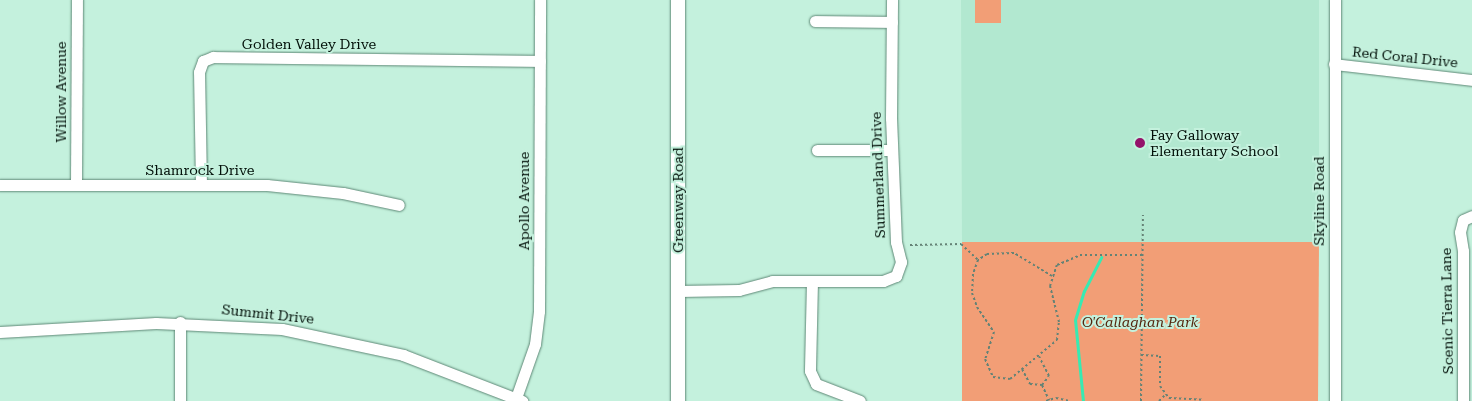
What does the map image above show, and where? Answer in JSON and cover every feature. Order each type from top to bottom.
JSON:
[{"type":"street","name":"Willow Avenue","points":[[76,0],[76,185]]},
{"type":"street","name":"Apollo Avenue","points":[[519,400],[530,363],[538,320],[540,0]]},
{"type":"street","name":"Greenway Road","points":[[678,0],[678,401]]},
{"type":"street","name":"Summerland Drive","points":[[678,291],[724,292],[772,281],[882,281],[896,276],[901,262],[896,242],[892,150],[892,0]]},
{"type":"street","name":"Skyline Road","points":[[1335,0],[1335,401]]},
{"type":"street","points":[[816,21],[892,22]]},
{"type":"street","name":"Golden Valley Drive","points":[[201,185],[199,72],[204,61],[213,56],[540,60]]},
{"type":"street","name":"Red Coral Drive","points":[[1334,64],[1472,80]]},
{"type":"street","points":[[817,150],[892,150]]},
{"type":"street","name":"Shamrock Drive","points":[[0,184],[305,187],[399,205]]},
{"type":"street","name":"Scenic Tierra Lane","points":[[1463,401],[1463,251],[1460,232],[1468,218]]},
{"type":"street","points":[[812,282],[810,371],[816,384],[854,396],[860,401]]},
{"type":"street","points":[[180,322],[180,401]]},
{"type":"street","name":"Summit Drive","points":[[0,332],[180,322],[282,329],[361,344],[429,364],[519,400]]},
{"type":"path","points":[[1141,401],[1142,215]]},
{"type":"path","points":[[910,245],[961,244],[978,260]]},
{"type":"path","points":[[1052,276],[1014,253],[987,254],[978,260],[972,283],[974,302],[994,332],[986,365],[999,380],[1010,379],[1052,346],[1059,334],[1059,322],[1050,294],[1052,276],[1058,265],[1071,257],[1142,255]]},
{"type":"path","points":[[1039,355],[1049,376],[1042,385]]},
{"type":"path","points":[[1141,355],[1160,356],[1160,386],[1165,395],[1186,401],[1204,400]]},
{"type":"path","points":[[1022,369],[1030,384],[1042,385]]},
{"type":"path","points":[[1042,385],[1047,400],[1070,401]]},
{"type":"path","points":[[1159,401],[1165,395]]},
{"type":"shaded area","name":"Fay Galloway Elementary School","points":[[961,0],[1319,0],[1319,242],[962,242]]},
{"type":"green space","points":[[975,0],[1001,0],[1001,23],[975,23]]},
{"type":"green space","name":"O'Callaghan Park","points":[[962,242],[1319,242],[1318,401],[962,401]]},
{"type":"waterway","points":[[1083,401],[1075,320],[1084,291],[1101,257]]},
{"type":"place","name":"Fay Galloway Elementary School","points":[[1140,143]]}]
